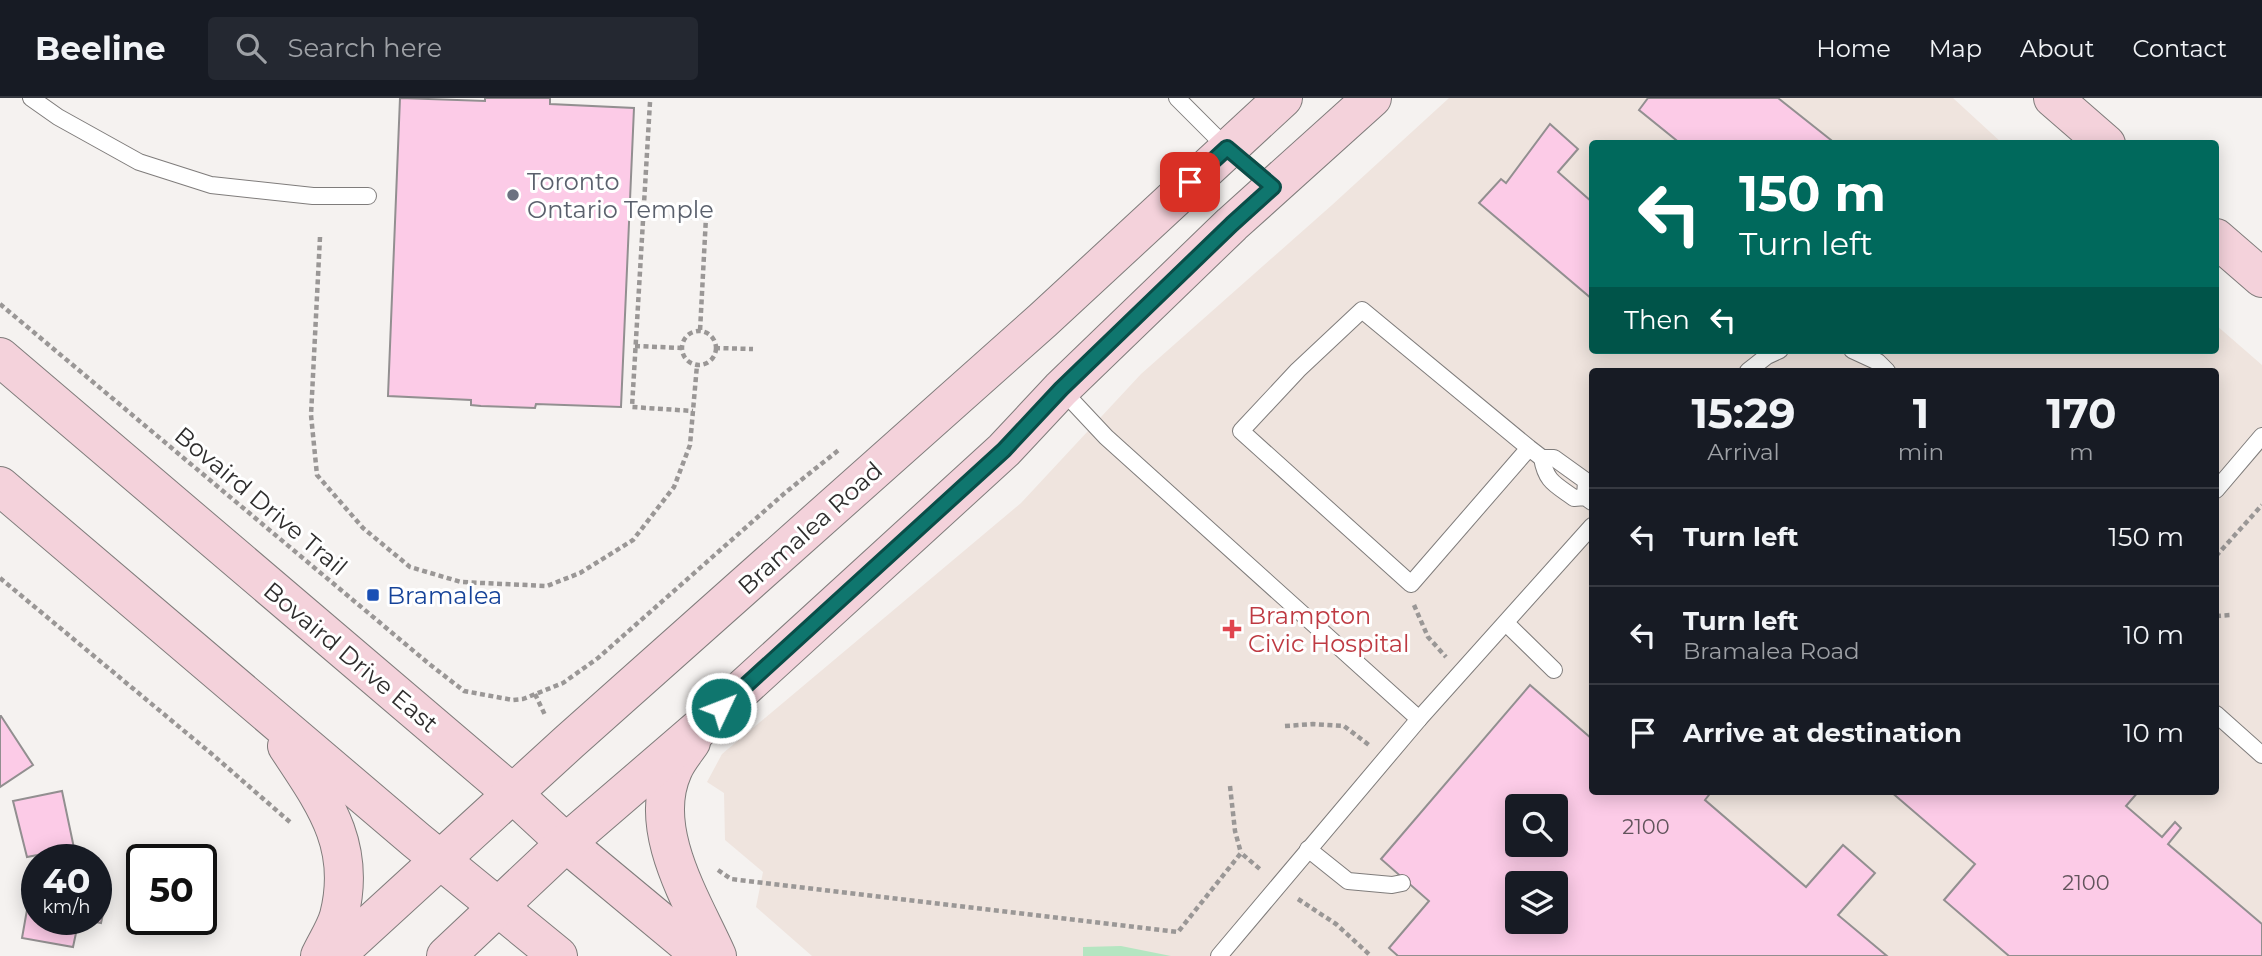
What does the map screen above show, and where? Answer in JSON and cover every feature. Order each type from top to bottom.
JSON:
[{"type":"main road","name":"Bramalea Road","points":[[335,956],[1043,320],[1283,98]]},
{"type":"main road","points":[[446,956],[566,842],[702,726],[1004,450],[1061,389],[1232,224],[1372,98]]},
{"type":"main road","points":[[2053,98],[2101,140]]},
{"type":"main road","points":[[2219,241],[2262,278]]},
{"type":"main road","name":"Bovaird Drive East","points":[[0,358],[702,956]]},
{"type":"main road","points":[[0,485],[441,860],[558,956]]},
{"type":"main road","points":[[265,711],[328,808],[341,843],[345,881],[338,919],[320,956]]},
{"type":"main road","points":[[702,726],[673,771],[666,805],[666,836],[679,872],[717,956]]},
{"type":"lane","points":[[31,98],[58,117],[139,162],[211,185],[313,196],[368,196]]},
{"type":"lane","points":[[1177,98],[1227,148],[1273,187]]},
{"type":"lane","points":[[1535,453],[1411,583],[1241,431],[1298,370],[1362,310],[1535,453],[1554,458],[1586,481],[1589,500]]},
{"type":"lane","points":[[1752,368],[1771,354]]},
{"type":"lane","points":[[1861,354],[1884,368]]},
{"type":"lane","points":[[1061,389],[1107,437],[1419,719]]},
{"type":"lane","points":[[2219,487],[2262,436]]},
{"type":"lane","points":[[1219,956],[1419,719],[1589,529]]},
{"type":"lane","points":[[1507,624],[1554,670]]},
{"type":"lane","points":[[2219,717],[2262,755]]},
{"type":"lane","points":[[1308,849],[1348,881],[1392,885],[1402,883]]},
{"type":"path","points":[[650,102],[632,407],[693,411]]},
{"type":"path","points":[[644,217],[706,218],[700,331]]},
{"type":"path","points":[[320,237],[311,415],[317,475],[363,528],[410,567],[461,582],[547,586],[580,573],[633,540],[674,487],[690,445],[697,365]]},
{"type":"path","name":"Bovaird Drive Trail","points":[[0,304],[464,691],[513,700]]},
{"type":"path","points":[[700,331],[711,337],[715,348],[709,361],[697,365],[686,359],[682,348],[687,335],[700,331]]},
{"type":"path","points":[[635,346],[682,348]]},
{"type":"path","points":[[715,348],[753,349]]},
{"type":"path","points":[[2219,553],[2262,505]]},
{"type":"path","points":[[0,578],[213,755],[298,832]]},
{"type":"path","points":[[1412,601],[1428,638],[1461,674]]},
{"type":"path","points":[[2219,616],[2230,615]]},
{"type":"path","points":[[535,694],[544,714]]},
{"type":"path","points":[[1285,726],[1344,726],[1386,758]]},
{"type":"path","points":[[1230,786],[1235,831],[1241,853],[1277,885],[1336,924],[1371,956]]},
{"type":"path","points":[[714,867],[731,879],[1178,932],[1241,853]]},
{"type":"shaded area","name":"Brampton Civic Hospital","points":[[1449,98],[1953,98],[1999,140],[1589,140],[1589,354],[2219,354],[2219,328],[2262,365],[2262,956],[812,956],[756,907],[763,872],[725,840],[724,793],[707,782],[722,754],[1021,503],[1141,374]]},
{"type":"green space","points":[[1121,946],[1171,956],[1083,956],[1083,947]]},
{"type":"building","name":"Toronto Ontario Temple","points":[[400,98],[485,101],[485,98],[550,98],[550,104],[634,108],[621,407],[536,404],[535,408],[481,406],[471,405],[471,400],[388,396]]},
{"type":"building","points":[[1648,98],[1778,98],[1831,140],[1676,140],[1639,110]]},
{"type":"building","points":[[1550,124],[1578,149],[1558,172],[1589,199],[1589,296],[1479,203],[1501,179],[1506,183]]},
{"type":"building","points":[[1530,685],[1589,736],[1589,795],[1709,795],[1705,800],[1806,887],[1843,845],[1875,873],[1838,915],[1887,956],[1398,956],[1389,948],[1429,901],[1381,859]]},
{"type":"building","points":[[0,716],[33,765],[0,787]]},
{"type":"building","points":[[62,791],[73,844],[24,844],[13,801]]},
{"type":"building","points":[[1895,795],[2136,795],[2126,806],[2162,837],[2175,822],[2181,828],[2168,844],[2262,924],[2262,956],[2009,956],[1944,900],[1975,864]]},
{"type":"building","points":[[23,935],[76,935],[73,947],[22,938]]},
{"type":"place","name":"Toronto Ontario Temple","points":[[513,195]]},
{"type":"place","name":"Bramalea","points":[[373,595]]},
{"type":"place","name":"Brampton Civic Hospital","points":[[1232,629]]},
{"type":"route","points":[[721,708],[1004,450],[1061,389],[1273,187],[1227,148],[1190,182]]}]
